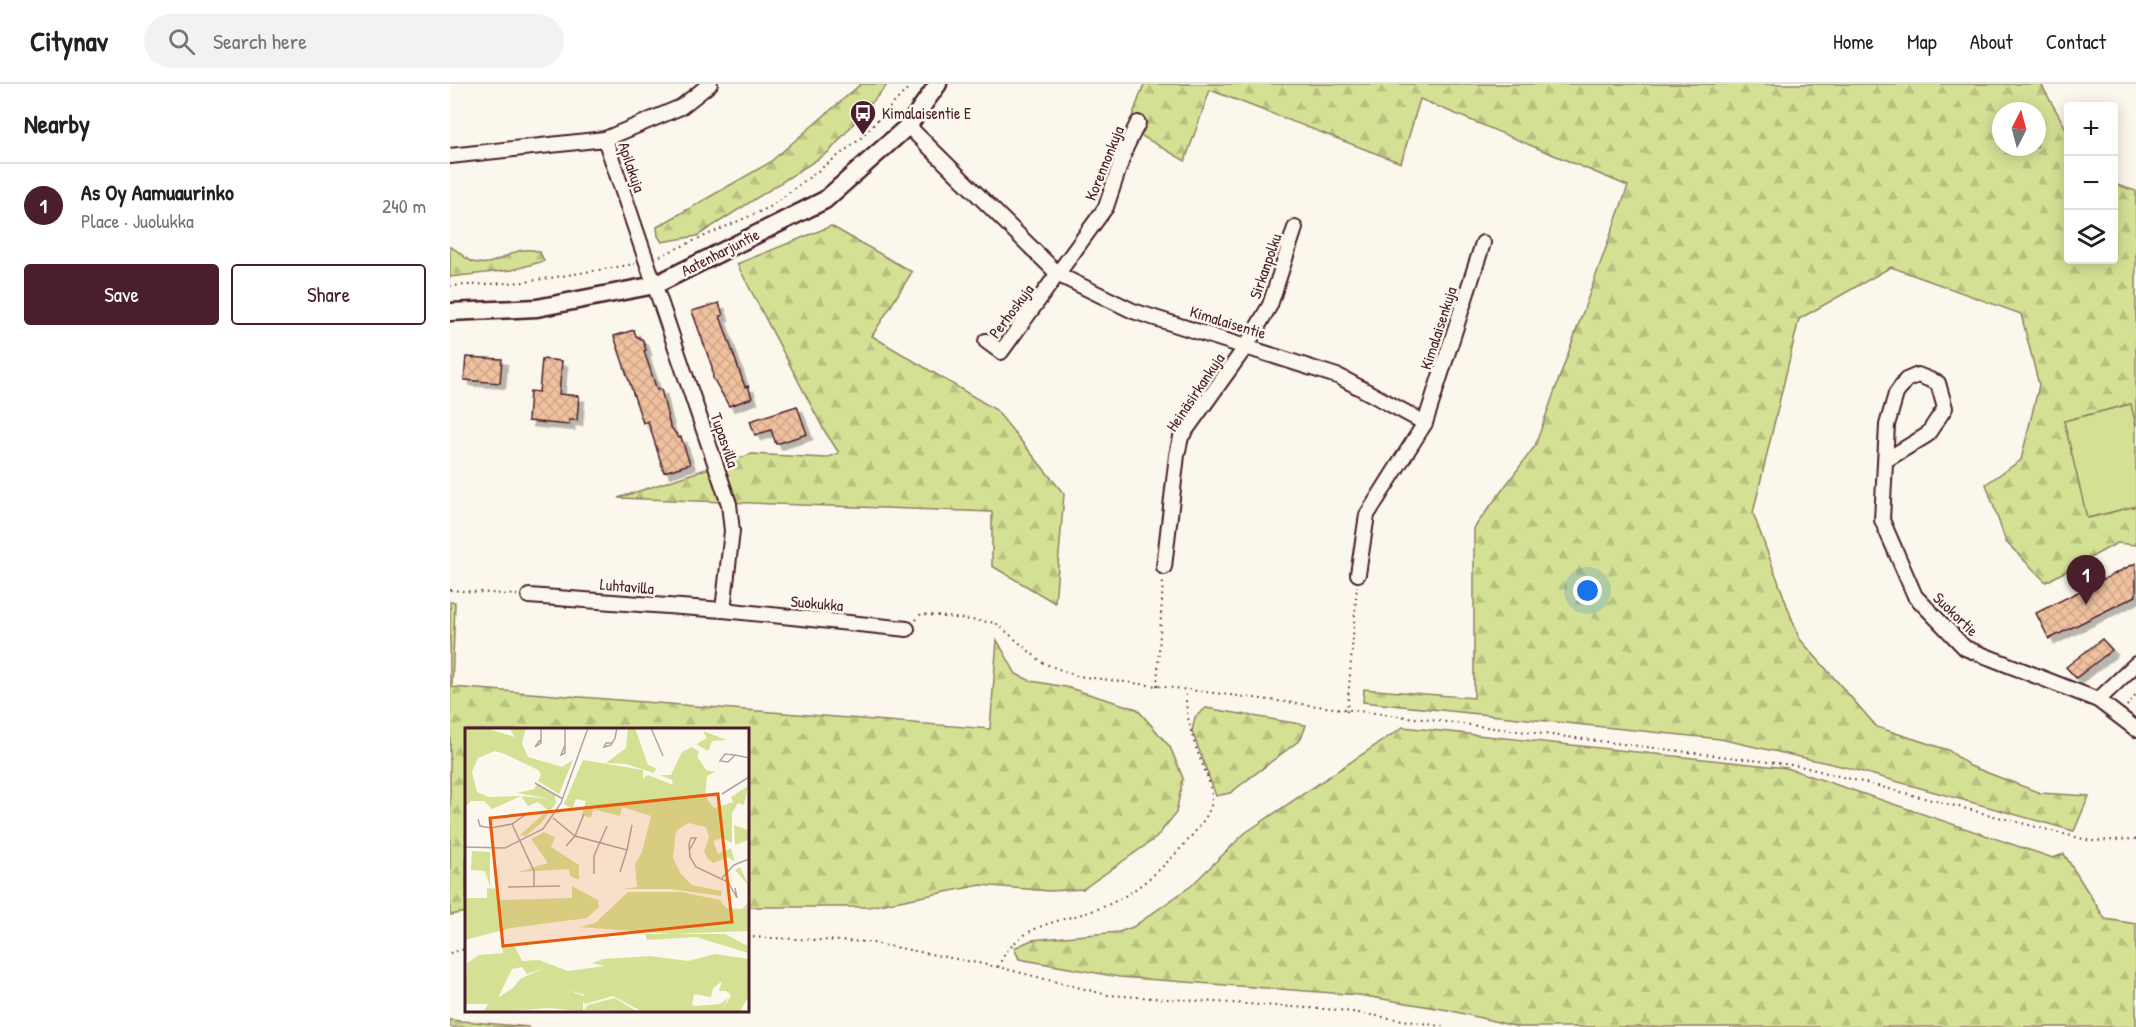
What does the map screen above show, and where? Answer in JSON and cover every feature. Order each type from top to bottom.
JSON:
[{"type":"street","points":[[605,139],[681,107],[710,84]]},
{"type":"street","name":"Aatenharjuntie","points":[[450,312],[537,308],[655,285],[825,200],[908,126],[938,84]]},
{"type":"street","name":"Korennonkuja","points":[[1059,275],[1106,207],[1126,147],[1138,123]]},
{"type":"street","name":"Kimalaisentie","points":[[908,126],[1059,275],[1133,310],[1340,377],[1425,423]]},
{"type":"street","name":"Apilakuja","points":[[450,156],[605,139],[655,285]]},
{"type":"street","name":"Sirkanpolku","points":[[1246,345],[1270,305],[1295,228]]},
{"type":"street","name":"Kimalaisenkuja","points":[[1425,423],[1483,243]]},
{"type":"street","name":"Perhoskuja","points":[[986,341],[1001,352],[1059,275]]},
{"type":"street","name":"Tupasvilla","points":[[655,285],[729,504],[732,531],[723,610]]},
{"type":"street","name":"Heinäsirkankuja","points":[[1164,567],[1181,437],[1246,345]]},
{"type":"street","name":"Suokortie","points":[[1886,460],[1927,435],[1945,408],[1938,383],[1918,375],[1906,380],[1896,394],[1887,425],[1882,520],[1914,596],[1965,648],[2098,700],[2136,729]]},
{"type":"street","points":[[1358,574],[1367,515],[1425,423]]},
{"type":"street","name":"Luhtavilla","points":[[529,596],[723,610]]},
{"type":"street","name":"Suokukka","points":[[723,610],[907,628]]},
{"type":"street","points":[[2098,700],[2136,664]]},
{"type":"path","points":[[450,286],[525,282],[647,262],[770,207],[859,140],[912,84]]},
{"type":"path","points":[[1157,686],[1164,567]]},
{"type":"path","points":[[1347,712],[1358,574]]},
{"type":"path","points":[[450,590],[529,596]]},
{"type":"path","points":[[907,628],[921,614],[996,623],[1043,663],[1077,676],[1347,712],[1800,766],[2091,841],[2136,839]]},
{"type":"path","points":[[998,967],[1005,953],[1029,931],[1111,904],[1131,892],[1173,857],[1207,814],[1211,792],[1197,751],[1186,706],[1186,690]]},
{"type":"path","points":[[748,938],[868,942],[998,967],[1108,996],[1339,1010],[1448,1027]]},
{"type":"path","points":[[450,953],[465,950]]},
{"type":"green space","points":[[861,84],[888,84],[829,152],[697,236],[662,242],[658,236],[657,227],[769,163]]},
{"type":"green space","points":[[1144,84],[2041,84],[2064,125],[2064,264],[2118,264],[2118,185],[2136,191],[2136,426],[2130,404],[2064,421],[2088,518],[2136,506],[2136,545],[2117,543],[2046,582],[2006,542],[1986,484],[2021,460],[2039,385],[2021,314],[1891,267],[1799,319],[1753,513],[1799,638],[1877,727],[1948,750],[1970,766],[2040,793],[2089,796],[2074,831],[1845,767],[1720,739],[1363,702],[1364,689],[1474,698],[1474,528],[1535,446],[1628,186],[1420,99],[1401,163],[1210,90],[1185,161],[1128,128]]},
{"type":"green space","points":[[831,226],[912,272],[872,336],[996,410],[1064,494],[1055,603],[992,566],[992,512],[618,498],[752,454],[826,458],[839,453],[824,430],[737,264]]},
{"type":"green space","points":[[450,247],[473,262],[498,260],[521,250],[540,252],[544,261],[512,270],[450,277]]},
{"type":"green space","points":[[2131,404],[2136,426],[2136,506],[2087,518],[2064,421]]},
{"type":"green space","points":[[450,602],[455,602],[452,687],[990,729],[997,640],[1016,674],[1031,681],[1066,687],[1137,709],[1170,747],[1183,778],[1176,813],[1156,838],[1083,889],[1049,891],[981,885],[869,907],[748,907],[748,728],[465,728],[465,912],[450,915]]},
{"type":"green space","points":[[1206,708],[1306,725],[1301,739],[1230,793],[1216,796],[1192,731],[1195,717]]},
{"type":"green space","points":[[1403,727],[1787,768],[2053,858],[2064,854],[2105,919],[2136,924],[2136,1027],[1518,1027],[1448,1010],[1359,995],[1119,977],[1019,959],[1014,948],[1032,940],[1119,932],[1133,927],[1191,886],[1245,833]]},
{"type":"green space","points":[[450,1020],[529,1027],[450,1027]]},
{"type":"building","points":[[719,303],[723,315],[720,316],[745,387],[748,386],[752,398],[729,406],[713,378],[712,367],[692,311]]},
{"type":"building","points":[[634,330],[636,336],[643,340],[646,350],[644,351],[657,390],[661,389],[670,426],[679,438],[681,437],[690,464],[664,472],[648,421],[643,423],[614,336]]},
{"type":"building","points":[[466,357],[502,359],[500,383],[464,380]]},
{"type":"building","points":[[542,359],[562,361],[559,394],[579,396],[577,420],[569,420],[569,425],[528,421],[530,391],[539,392]]},
{"type":"building","points":[[797,406],[807,434],[776,444],[771,430],[755,435],[750,421]]},
{"type":"building","points":[[2136,563],[2136,596],[2049,639],[2036,613]]},
{"type":"building","points":[[2102,639],[2112,650],[2076,678],[2066,667]]},
{"type":"place","name":"Kimalaisentie E","points":[[863,136]]},
{"type":"place","name":"As Oy Aamuaurinko","points":[[2086,605]]}]
